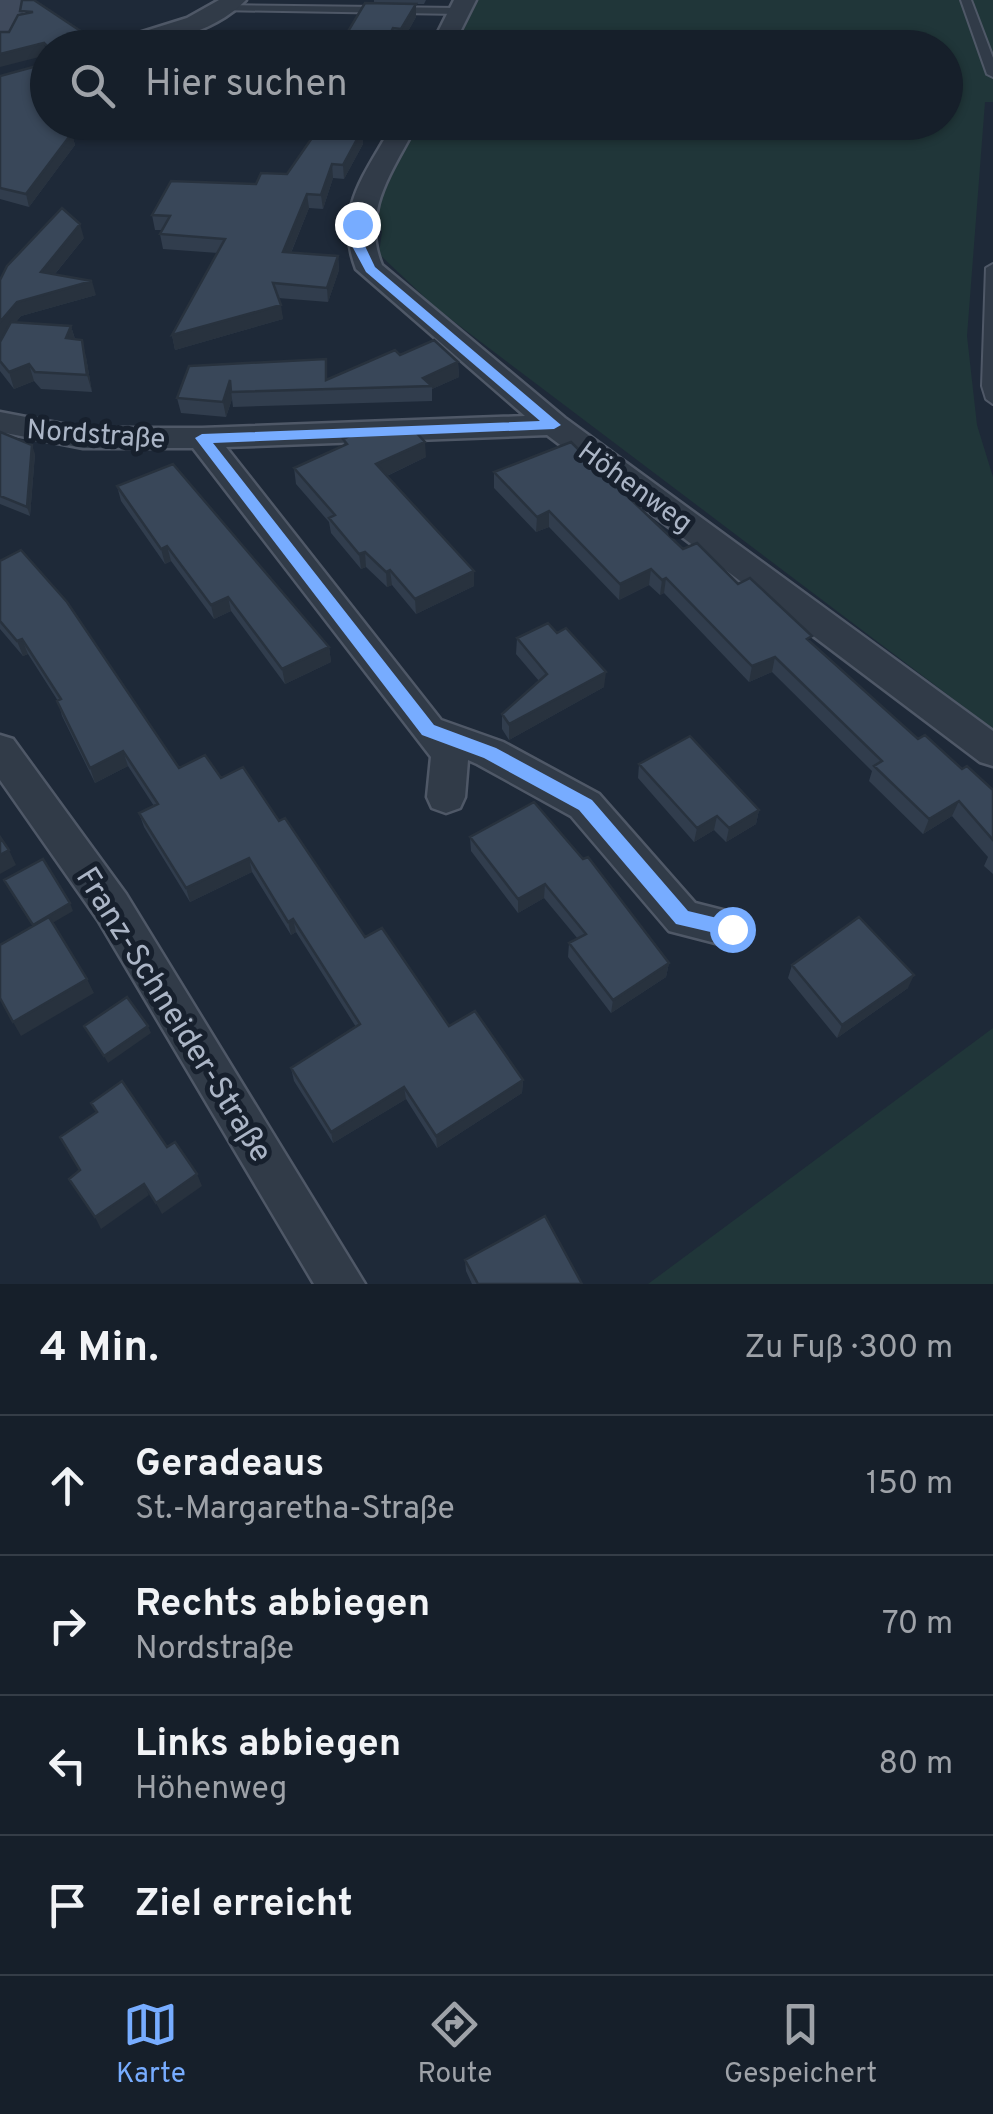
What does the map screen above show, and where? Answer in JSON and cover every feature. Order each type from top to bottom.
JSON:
[{"type":"main road","points":[[0,32],[8,13],[7,0]]},
{"type":"street","points":[[171,30],[229,4]]},
{"type":"street","points":[[450,30],[462,6]]},
{"type":"street","name":"Höhenweg","points":[[397,140],[356,226],[358,246],[370,269],[554,425],[993,751]]},
{"type":"street","name":"Nordstraße","points":[[0,422],[82,438],[202,438],[554,425]]},
{"type":"street","points":[[202,438],[428,730],[450,752],[446,797]]},
{"type":"street","points":[[428,730],[490,753],[586,805],[683,918],[732,929]]},
{"type":"street","name":"Franz-Schneider-Straße","points":[[0,750],[112,907],[341,1284]]},
{"type":"lane","points":[[966,0],[993,74]]},
{"type":"lane","points":[[229,4],[462,6]]},
{"type":"lane","points":[[993,268],[989,386],[993,399]]},
{"type":"green space","points":[[473,0],[993,0],[993,102],[985,102],[967,336],[977,425],[993,477],[993,729],[436,308],[379,254],[382,231],[370,222],[409,140],[963,140],[963,30],[460,30]]},
{"type":"green space","points":[[993,1028],[993,1284],[648,1284]]},
{"type":"building","points":[[22,0],[34,0],[79,30],[30,30],[30,46],[0,54],[0,32],[9,32],[18,15],[33,12],[20,11]]},
{"type":"building","points":[[365,3],[416,4],[401,29],[349,30]]},
{"type":"building","points":[[30,68],[30,140],[67,140],[26,194],[0,188],[0,76]]},
{"type":"building","points":[[311,140],[357,140],[343,165],[332,164],[321,195],[307,194],[283,252],[338,256],[327,288],[273,283],[281,305],[172,335],[225,239],[160,234],[170,216],[152,215],[171,181],[256,184],[261,173],[287,174]]},
{"type":"building","points":[[62,208],[80,224],[41,272],[92,281],[17,302],[0,322],[0,280],[7,266]]},
{"type":"building","points":[[11,322],[71,326],[66,338],[82,340],[87,375],[35,372],[29,364],[9,372],[0,361],[0,342]]},
{"type":"building","points":[[434,340],[458,362],[423,378],[432,386],[231,392],[230,380],[223,402],[177,398],[189,366],[326,359],[326,380],[395,350],[400,355]]},
{"type":"building","points":[[412,428],[425,442],[376,464],[474,571],[415,599],[390,570],[386,572],[365,552],[359,554],[329,518],[335,515],[294,468],[347,444],[343,439],[362,430]]},
{"type":"building","points":[[0,432],[32,445],[27,507],[0,496]]},
{"type":"building","points":[[571,442],[595,466],[611,474],[627,490],[623,492],[683,549],[697,543],[738,584],[750,578],[812,636],[807,639],[918,739],[925,735],[962,769],[967,766],[993,790],[993,840],[959,801],[929,819],[874,766],[882,761],[775,657],[752,666],[666,578],[662,580],[651,569],[620,584],[549,511],[537,517],[494,472]]},
{"type":"building","points":[[173,464],[329,647],[282,669],[228,597],[211,605],[167,546],[161,549],[117,486]]},
{"type":"building","points":[[21,550],[67,602],[179,768],[205,755],[221,778],[243,767],[279,821],[285,818],[365,937],[382,928],[449,1026],[475,1011],[523,1080],[436,1136],[404,1087],[331,1132],[291,1068],[360,1024],[293,919],[288,922],[249,858],[186,888],[139,813],[158,804],[123,751],[90,768],[57,701],[61,699],[22,639],[17,641],[0,621],[0,561]]},
{"type":"building","points":[[548,623],[557,633],[566,628],[606,672],[509,724],[502,714],[547,674],[517,638]]},
{"type":"building","points":[[690,736],[759,810],[729,828],[717,816],[697,828],[639,764]]},
{"type":"building","points":[[534,802],[583,859],[588,857],[669,963],[613,1000],[569,943],[586,934],[545,884],[518,899],[470,837]]},
{"type":"building","points":[[0,837],[9,850],[0,855]]},
{"type":"building","points":[[43,859],[70,903],[33,925],[4,880]]},
{"type":"building","points":[[49,917],[87,979],[13,1022],[0,998],[0,945]]},
{"type":"building","points":[[859,917],[914,975],[842,1025],[792,965]]},
{"type":"building","points":[[127,997],[148,1026],[104,1056],[84,1026]]},
{"type":"building","points":[[122,1081],[167,1147],[175,1142],[197,1174],[156,1203],[144,1184],[95,1217],[69,1179],[80,1170],[60,1137],[97,1112],[91,1103]]},
{"type":"building","points":[[545,1216],[582,1284],[478,1284],[465,1260]]},
{"type":"route","points":[[357,224],[358,246],[370,269],[554,425],[202,438],[428,730],[490,753],[586,805],[683,918],[732,929]]}]
